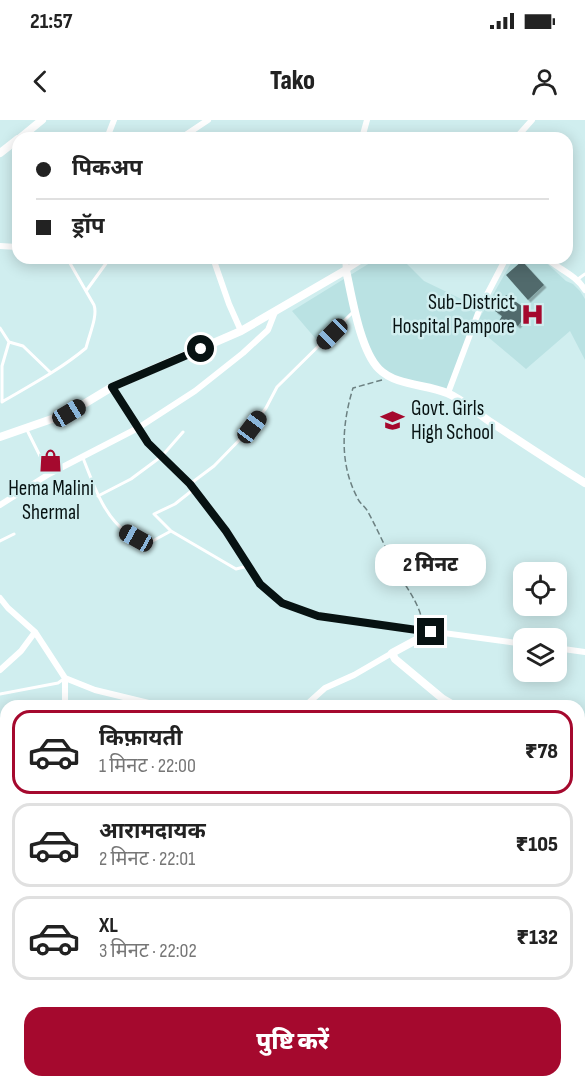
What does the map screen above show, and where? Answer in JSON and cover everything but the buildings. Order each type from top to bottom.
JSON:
[{"type":"street","points":[[27,132],[42,120]]},
{"type":"street","points":[[191,132],[208,120]]},
{"type":"street","points":[[521,132],[532,120]]},
{"type":"street","points":[[215,264],[241,331]]},
{"type":"street","points":[[346,264],[355,311],[365,343],[378,368],[393,380],[410,382],[448,393],[585,483]]},
{"type":"street","points":[[0,437],[69,413],[112,387],[241,331],[356,264]]},
{"type":"street","points":[[448,393],[480,308],[503,264]]},
{"type":"street","points":[[554,264],[578,279],[585,290]]},
{"type":"street","points":[[0,505],[49,474],[138,428],[195,391],[268,330],[275,312]]},
{"type":"street","points":[[112,387],[148,443],[192,487],[226,531],[260,584],[282,603],[318,616],[513,643]]},
{"type":"street","points":[[0,598],[35,632],[65,678],[65,700]]},
{"type":"street","points":[[312,700],[325,688],[354,675],[428,631]]},
{"type":"street","points":[[0,670],[21,651],[35,632]]},
{"type":"street","points":[[567,650],[585,652]]},
{"type":"street","points":[[392,652],[395,659],[445,700]]},
{"type":"street","points":[[65,678],[95,690],[136,700]]},
{"type":"lane","points":[[9,342],[2,366],[2,402],[51,373],[86,348],[89,332],[97,313],[71,264]]},
{"type":"lane","points":[[86,291],[105,264]]},
{"type":"lane","points":[[578,279],[585,274]]},
{"type":"lane","points":[[249,566],[236,569],[171,531],[154,514],[175,504],[214,466],[252,427],[266,408],[277,387],[355,311]]},
{"type":"lane","points":[[0,328],[9,342],[23,346],[51,373]]},
{"type":"lane","points":[[26,428],[49,474]]},
{"type":"lane","points":[[98,496],[131,479],[162,456],[183,432]]},
{"type":"lane","points":[[82,456],[98,496],[111,518],[126,532],[147,544],[171,531]]},
{"type":"lane","points":[[0,541],[14,534]]},
{"type":"lane","points":[[0,694],[58,683],[65,678]]},
{"type":"path","points":[[393,380],[387,379],[353,388],[347,406],[344,452],[357,499],[367,509],[398,573],[420,608],[428,631]]},
{"type":"shaded area","points":[[368,264],[407,264],[424,281],[480,308],[448,393],[410,382],[378,368],[355,311],[321,345],[292,311]]},
{"type":"shaded area","name":"Sub-District Hospital Pampore","points":[[511,264],[548,264],[566,281],[573,284],[585,299],[585,360],[570,331],[526,369],[475,326]]},
{"type":"place","name":"Sub-District Hospital Pampore","points":[[533,314]]},
{"type":"place","name":"Govt. Girls High School","points":[[393,420]]},
{"type":"place","name":"Hema Malini Shermal","points":[[51,460]]},
{"type":"route","points":[[201,349],[112,387],[148,443],[190,484],[226,531],[260,584],[282,603],[318,616],[431,632]]}]
